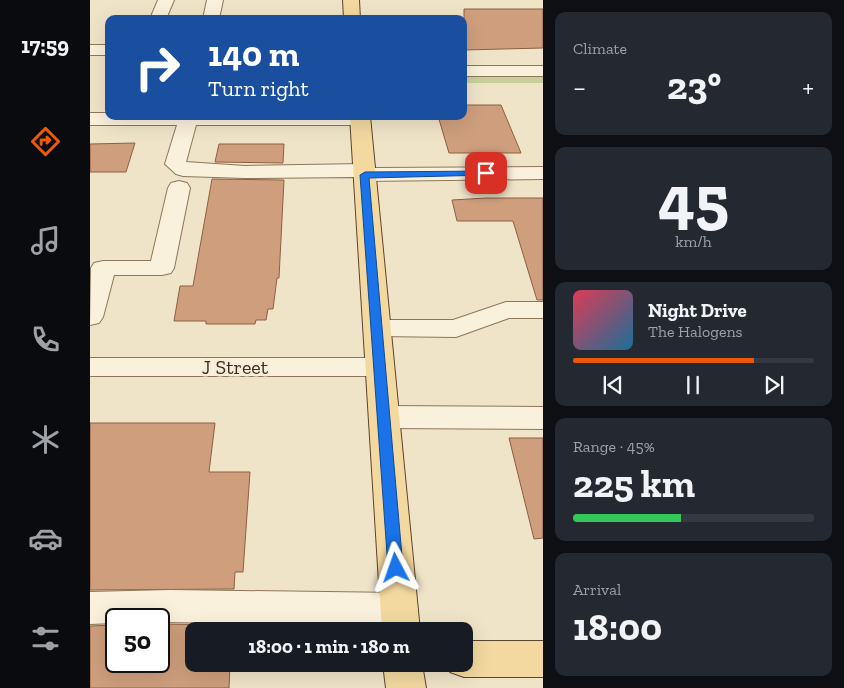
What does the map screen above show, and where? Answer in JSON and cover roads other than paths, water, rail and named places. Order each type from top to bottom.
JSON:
[{"type":"main road","points":[[351,0],[352,15]]},
{"type":"main road","points":[[360,120],[400,620]]},
{"type":"main road","points":[[473,659],[543,659]]},
{"type":"main road","points":[[404,672],[406,688]]},
{"type":"street","points":[[160,15],[166,0]]},
{"type":"street","points":[[212,15],[215,0]]},
{"type":"street","points":[[90,50],[105,50]]},
{"type":"street","points":[[467,72],[543,72]]},
{"type":"street","points":[[467,86],[543,86]]},
{"type":"street","points":[[90,119],[105,119]]},
{"type":"street","points":[[90,317],[103,268],[162,268],[181,179],[175,164],[188,120]]},
{"type":"street","points":[[181,179],[245,172],[543,174]]},
{"type":"street","points":[[377,328],[456,329],[506,310],[543,310]]},
{"type":"street","name":"J Street","points":[[90,367],[380,367]]},
{"type":"street","points":[[384,417],[543,418]]},
{"type":"street","points":[[90,608],[180,606],[400,620]]}]
